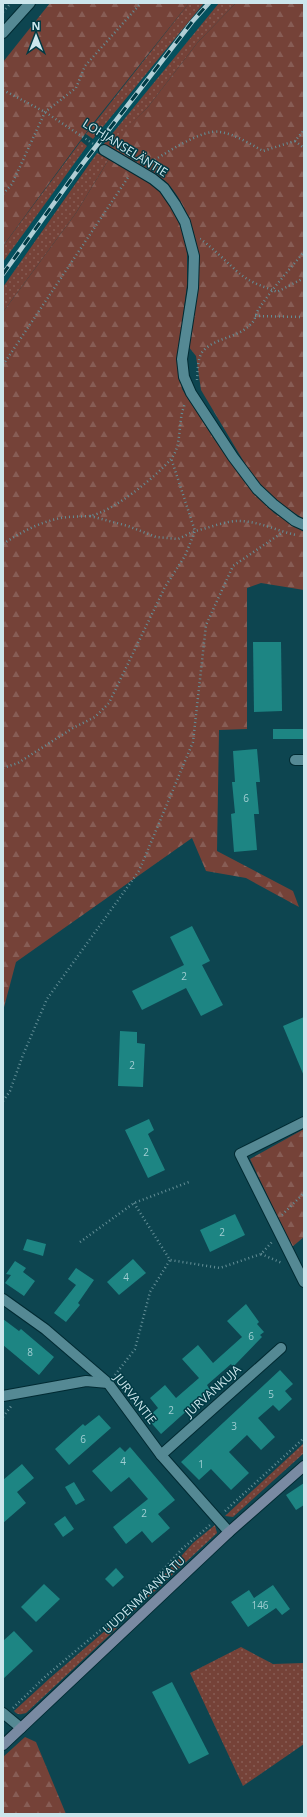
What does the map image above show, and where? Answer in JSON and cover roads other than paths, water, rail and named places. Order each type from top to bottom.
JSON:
[{"type":"main road","name":"UUDENMAANKATU","points":[[3,1745],[229,1532],[304,1466]]},
{"type":"street","points":[[3,33],[30,3]]},
{"type":"street","name":"LOHJANSELÄNTIE","points":[[104,150],[153,179],[164,188],[175,204],[190,236],[194,256],[194,270],[182,359],[184,377],[191,393],[233,457],[257,489],[295,521],[304,525]]},
{"type":"street","points":[[304,1122],[240,1154],[304,1282]]},
{"type":"street","name":"JURVANTIE","points":[[3,1299],[45,1329],[108,1383],[161,1455],[229,1532]]},
{"type":"street","name":"JURVANKUJA","points":[[161,1455],[281,1348]]},
{"type":"street","points":[[3,1396],[86,1381],[108,1383]]},
{"type":"street","points":[[4,1714],[22,1728]]},
{"type":"railway","points":[[3,274],[80,167],[192,22],[209,3]]}]
